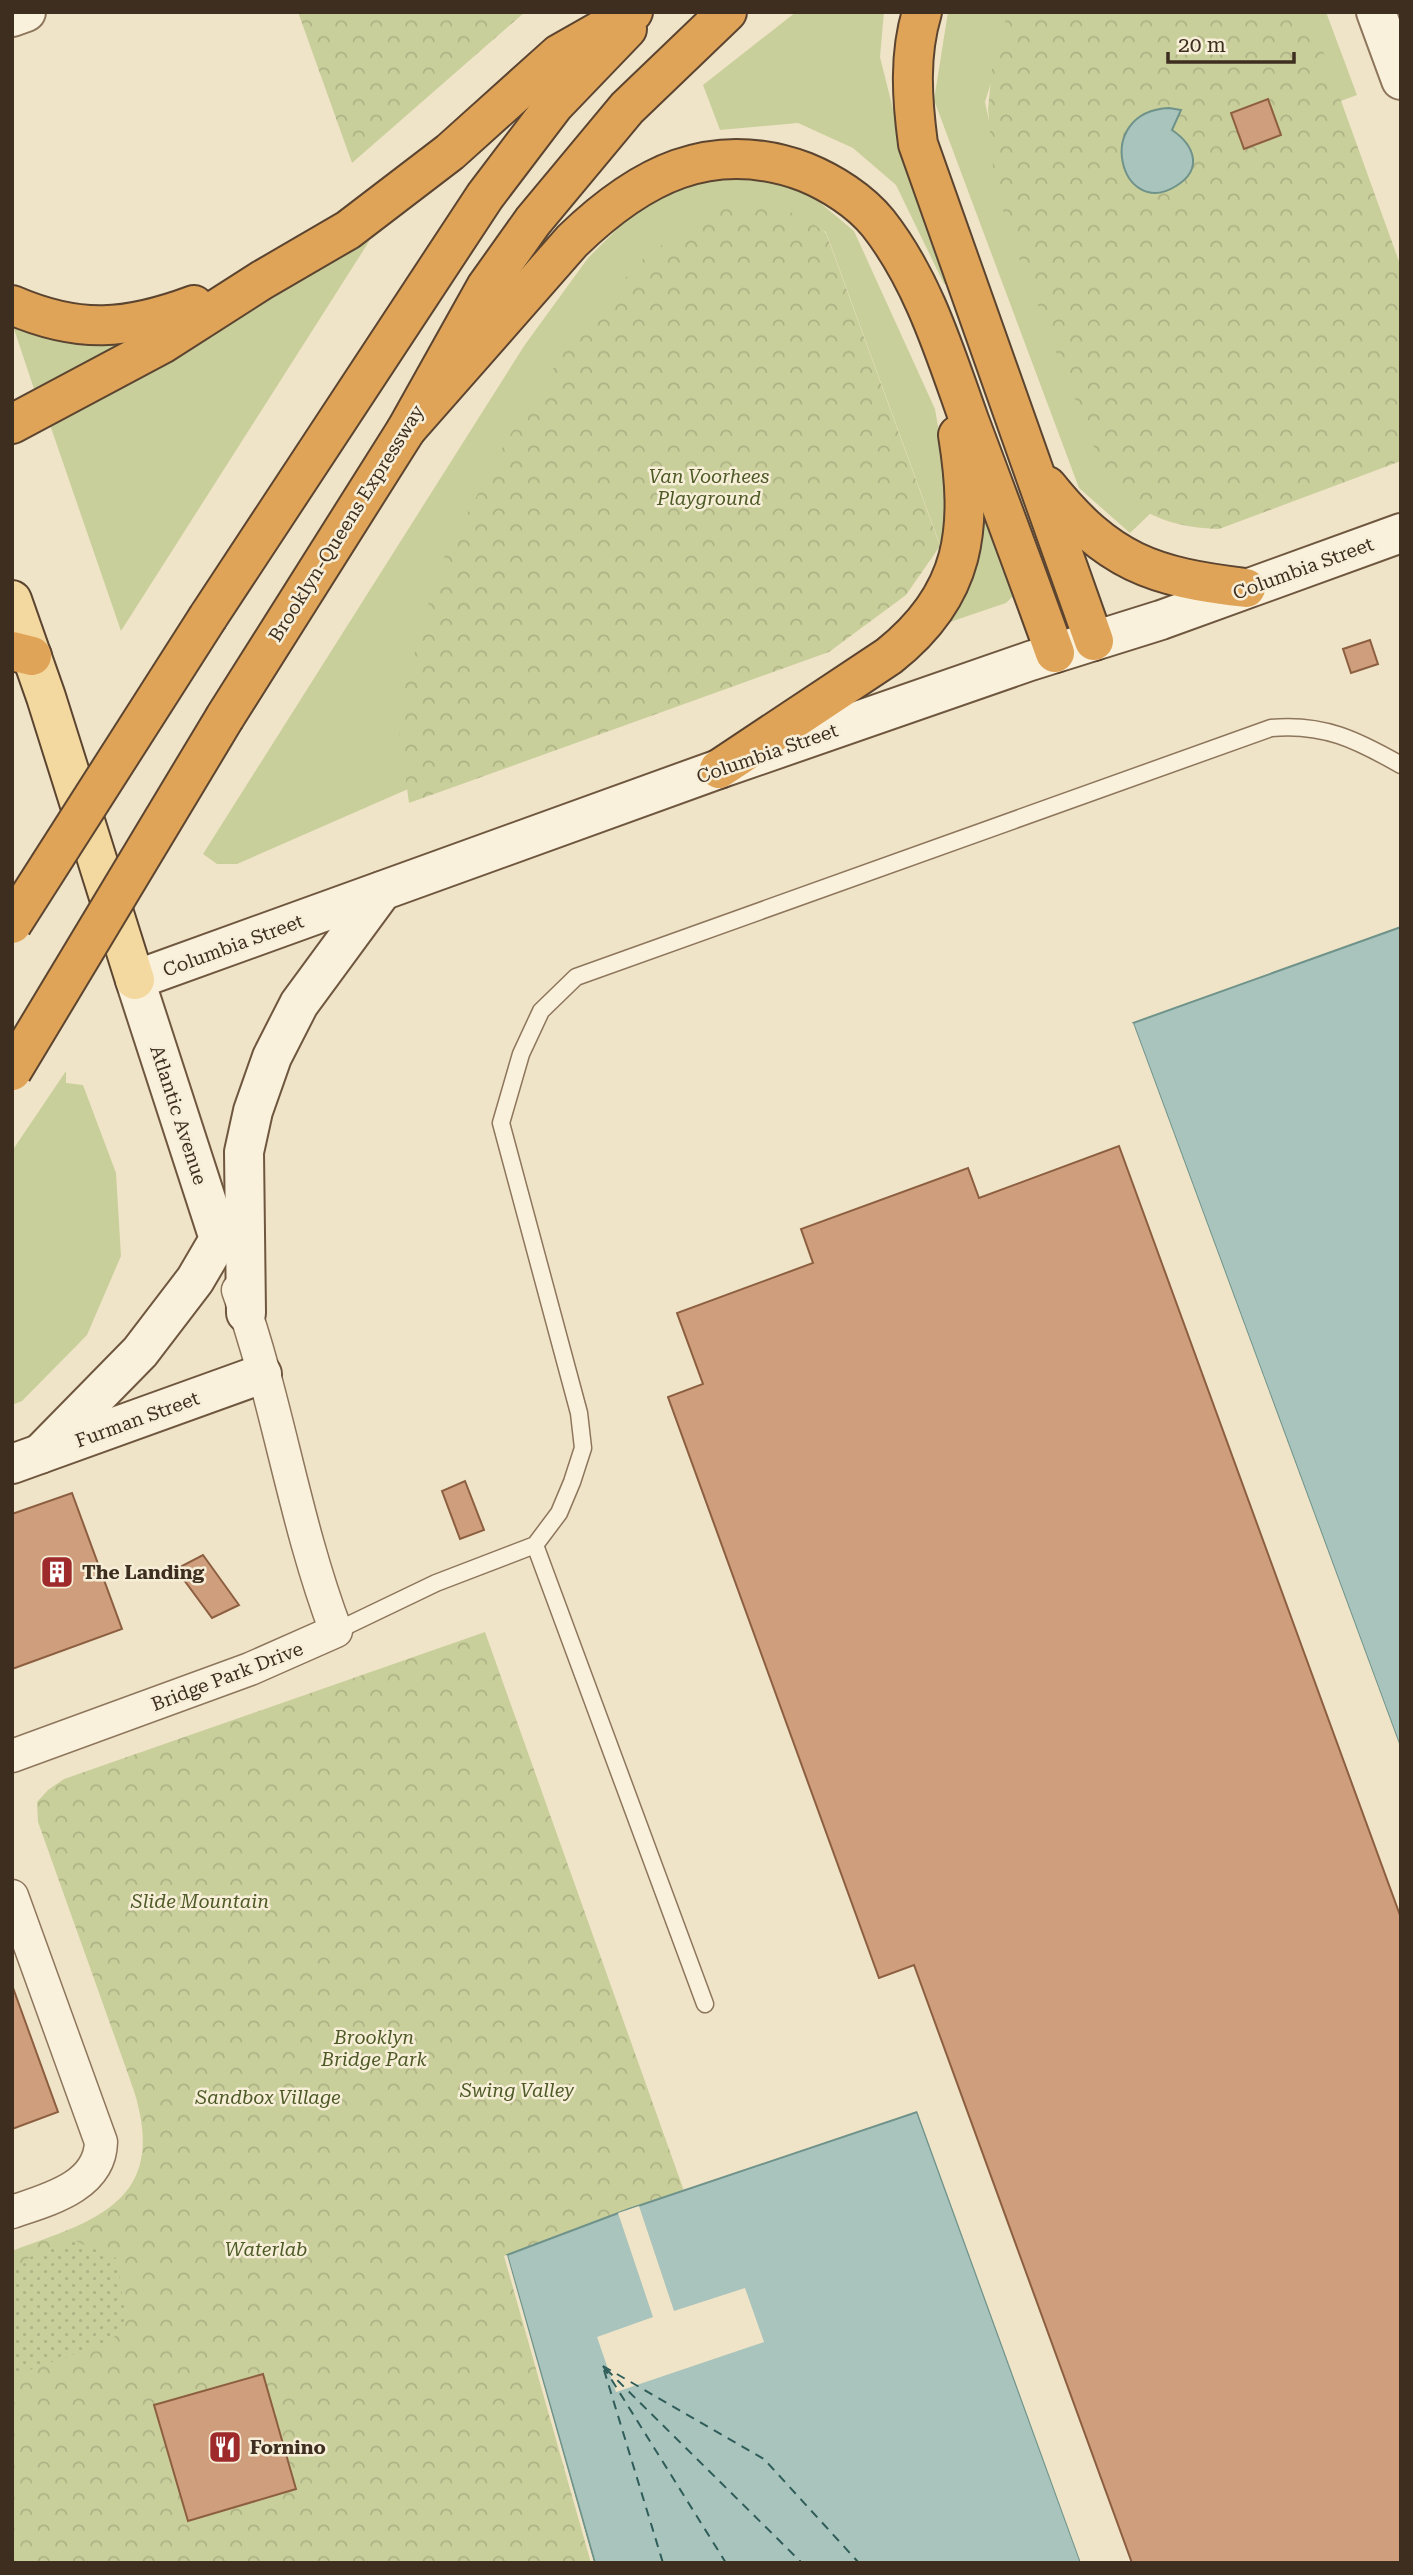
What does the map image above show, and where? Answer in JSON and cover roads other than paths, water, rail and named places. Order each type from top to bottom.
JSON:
[{"type":"highway","points":[[12,424],[162,344],[262,280],[348,230],[450,152],[559,54],[633,12]]},
{"type":"highway","points":[[12,924],[208,617],[485,196],[554,105],[643,12]]},
{"type":"highway","name":"Brooklyn-Queens Expressway","points":[[12,1071],[225,717],[406,430],[486,288],[533,221],[628,108],[727,12]]},
{"type":"highway","points":[[922,12],[913,53],[912,85],[918,144],[1094,641]]},
{"type":"highway","points":[[406,430],[572,241],[638,186],[684,167],[705,162],[744,159],[781,164],[818,177],[851,198],[877,221],[895,246],[940,340],[1055,653]]},
{"type":"highway","points":[[12,305],[47,318],[112,326],[156,319],[262,280]]},
{"type":"highway","points":[[719,769],[898,650],[928,620],[945,591],[964,538],[966,513],[959,438],[940,340]]},
{"type":"highway","points":[[1034,470],[1072,517],[1092,536],[1128,560],[1171,576],[1246,588]]},
{"type":"main road","points":[[12,17],[26,12]]},
{"type":"main road","points":[[1376,12],[1401,80]]},
{"type":"main road","name":"Columbia Street","points":[[135,980],[719,769],[1055,653],[1160,620],[1401,533]]},
{"type":"main road","name":"Atlantic Avenue","points":[[12,600],[22,654],[135,980],[219,1239]]},
{"type":"main road","points":[[246,1313],[244,1152],[253,1111],[272,1057],[299,1004],[382,891]]},
{"type":"main road","points":[[26,1459],[140,1352],[195,1280],[219,1239]]},
{"type":"main road","name":"Furman Street","points":[[26,1459],[262,1374]]},
{"type":"street","name":"Atlantic Avenue","points":[[219,1239],[246,1313],[320,1588],[336,1631]]},
{"type":"street","name":"Bridge Park Drive","points":[[12,1756],[250,1669],[336,1631]]},
{"type":"street","points":[[12,1896],[101,2142],[98,2159],[77,2185],[56,2196],[12,2212]]},
{"type":"lane","points":[[705,2004],[535,1545],[559,1513],[583,1448],[579,1413],[501,1123],[521,1054],[541,1011],[576,977],[1271,727],[1318,728],[1350,738],[1401,765]]},
{"type":"lane","name":"Bridge Park Drive","points":[[336,1631],[436,1583],[535,1545]]},
{"type":"water","points":[[1169,108],[1181,110],[1172,130],[1186,143],[1193,157],[1193,165],[1185,179],[1176,186],[1157,193],[1141,189],[1129,178],[1123,162],[1122,144],[1129,127],[1145,114]]},
{"type":"water","points":[[1401,927],[1401,1749],[1133,1023]]},
{"type":"water","points":[[917,2112],[1081,2563],[595,2563],[507,2255],[629,2209]]},
{"type":"place","name":"The Landing","points":[[57,1572]]},
{"type":"place","name":"Fornino","points":[[225,2447]]},
{"type":"park label","name":"Van Voorhees Playground","points":[[709,487]]},
{"type":"park label","name":"Slide Mountain","points":[[200,1901]]},
{"type":"park label","name":"Brooklyn Bridge Park","points":[[374,2048]]},
{"type":"park label","name":"Swing Valley","points":[[517,2090]]},
{"type":"park label","name":"Sandbox Village","points":[[268,2097]]},
{"type":"park label","name":"Waterlab","points":[[266,2249]]}]
